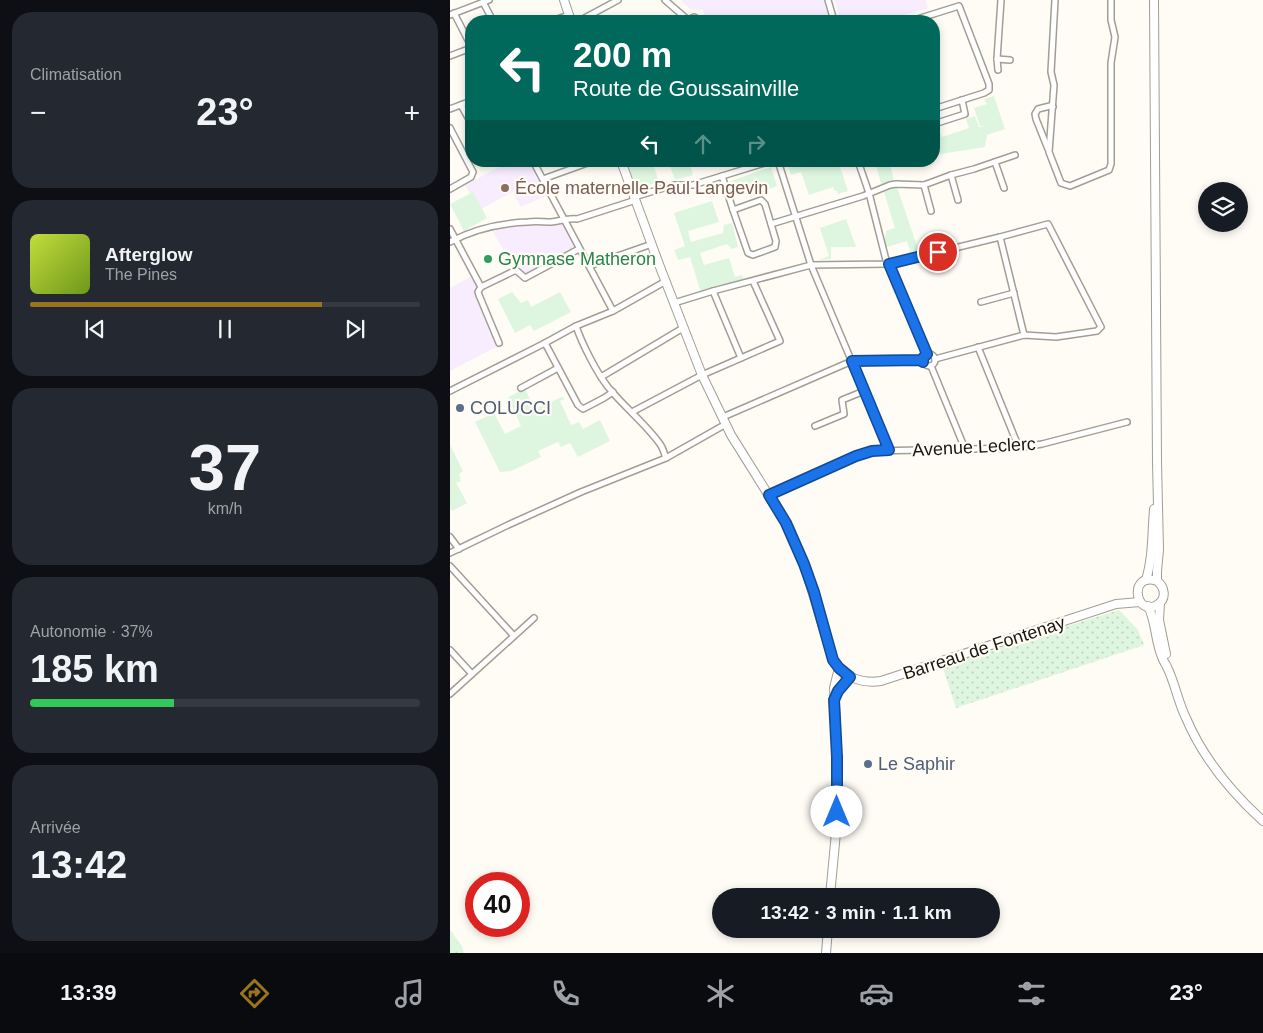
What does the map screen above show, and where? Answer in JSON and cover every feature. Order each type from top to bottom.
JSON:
[{"type":"street","points":[[465,37],[452,14],[489,0]]},
{"type":"street","points":[[564,0],[569,15]]},
{"type":"street","points":[[590,15],[618,0]]},
{"type":"street","points":[[665,0],[681,15]]},
{"type":"street","points":[[828,0],[832,15]]},
{"type":"street","points":[[998,70],[1000,0]]},
{"type":"street","points":[[1049,152],[1054,85],[1051,72],[1055,0]]},
{"type":"street","points":[[1052,107],[1038,109],[1035,114],[1061,182],[1064,185],[1070,186],[1109,170],[1111,164],[1111,53],[1115,37],[1111,20],[1111,0]]},
{"type":"street","points":[[1154,0],[1159,550],[1157,581]]},
{"type":"street","points":[[483,2],[490,15]]},
{"type":"street","points":[[930,15],[959,6],[989,84],[989,90],[984,93],[940,107]]},
{"type":"street","points":[[450,56],[465,50]]},
{"type":"street","points":[[997,59],[1010,60]]},
{"type":"street","points":[[940,122],[965,114],[962,100]]},
{"type":"street","points":[[450,109],[465,103]]},
{"type":"street","points":[[461,105],[465,112]]},
{"type":"street","points":[[450,128],[465,158]]},
{"type":"street","points":[[771,224],[869,193],[890,184],[924,186],[1015,155]]},
{"type":"street","points":[[995,162],[1004,188]]},
{"type":"street","points":[[450,189],[472,177],[470,167]]},
{"type":"street","points":[[537,167],[613,311]]},
{"type":"street","points":[[543,179],[576,167]]},
{"type":"street","points":[[623,167],[702,375],[731,435],[786,523],[814,592],[833,660],[850,677],[838,691],[834,700]]},
{"type":"street","points":[[453,241],[485,228],[506,224],[577,219],[668,186],[693,185],[751,167]]},
{"type":"street","points":[[780,167],[811,265],[889,450]]},
{"type":"street","points":[[860,167],[888,264],[927,354]]},
{"type":"street","points":[[952,175],[958,200]]},
{"type":"street","points":[[722,176],[733,210],[748,253],[752,255],[775,247],[776,240],[765,204],[761,200],[733,210]]},
{"type":"street","points":[[924,186],[931,211]]},
{"type":"street","points":[[674,303],[811,265],[888,264],[1048,224],[1101,327],[1098,331],[1056,336],[1024,335],[935,359]]},
{"type":"street","points":[[450,229],[453,241],[481,287]]},
{"type":"street","points":[[1000,237],[1024,335]]},
{"type":"street","points":[[589,266],[652,244]]},
{"type":"street","points":[[499,343],[478,292],[481,287],[514,271],[517,271],[525,278],[580,250]]},
{"type":"street","points":[[450,391],[576,326],[613,311],[666,281]]},
{"type":"street","points":[[632,412],[702,375],[780,341],[753,281]]},
{"type":"street","points":[[713,291],[741,358]]},
{"type":"street","points":[[981,302],[1014,293]]},
{"type":"street","points":[[576,326],[601,376],[613,392],[661,444],[666,458]]},
{"type":"street","points":[[601,376],[683,328]]},
{"type":"street","points":[[544,343],[582,409],[613,392]]},
{"type":"street","points":[[978,347],[1019,448]]},
{"type":"street","points":[[927,354],[933,355],[935,359]]},
{"type":"street","points":[[923,362],[923,358],[927,354]]},
{"type":"street","points":[[931,366],[935,359]]},
{"type":"street","points":[[450,553],[580,492],[666,458],[724,420],[852,361],[920,360],[925,365],[931,366]]},
{"type":"street","points":[[931,366],[965,449]]},
{"type":"street","points":[[521,388],[558,368]]},
{"type":"street","points":[[815,426],[844,414],[842,400],[864,391]]},
{"type":"street","name":"Avenue Leclerc","points":[[769,495],[856,456],[872,451],[1019,448],[1127,422]]},
{"type":"street","points":[[1146,580],[1152,555],[1157,462]]},
{"type":"street","points":[[450,537],[459,549]]},
{"type":"street","points":[[450,566],[514,636]]},
{"type":"street","points":[[1144,604],[1154,606],[1160,603],[1164,597],[1164,590],[1157,581],[1152,579],[1146,580],[1140,585],[1137,592],[1138,598],[1152,618],[1162,659],[1168,668]]},
{"type":"street","name":"Barreau de Fontenay","points":[[850,677],[864,682],[890,679],[1116,604],[1137,592]]},
{"type":"street","points":[[1160,603],[1159,620],[1168,668],[1185,716],[1214,768],[1234,793],[1263,821]]},
{"type":"street","name":"Barreau de Fontenay","points":[[1116,604],[1144,604]]},
{"type":"street","points":[[450,694],[534,618]]},
{"type":"street","points":[[450,650],[472,674]]},
{"type":"street","points":[[831,888],[837,804],[834,688],[839,668]]},
{"type":"street","points":[[826,953],[827,938]]},
{"type":"shaded area","points":[[681,0],[824,0],[828,15],[704,15],[703,10],[690,9]]},
{"type":"shaded area","points":[[834,0],[926,0],[928,8],[904,15],[839,15]]},
{"type":"shaded area","name":"École maternelle Paul Langevin","points":[[500,167],[531,167],[546,196],[521,207],[513,192],[479,210],[465,185]]},
{"type":"shaded area","points":[[563,224],[576,248],[524,277],[517,264],[512,266],[491,228]]},
{"type":"shaded area","points":[[472,276],[478,287],[475,293],[498,346],[450,371],[450,288]]},
{"type":"green space","points":[[994,96],[1005,129],[987,135],[985,147],[940,154],[940,132],[942,137],[969,128],[966,119],[975,116],[979,127],[985,126],[980,126],[974,108],[987,104],[984,99]]},
{"type":"green space","points":[[628,167],[654,167],[659,182],[644,186],[640,185],[636,183]]},
{"type":"green space","points":[[670,167],[691,167],[693,175],[675,180]]},
{"type":"green space","points":[[771,167],[777,186],[769,189],[767,183],[761,183],[732,194],[728,182]]},
{"type":"green space","points":[[789,167],[840,167],[848,191],[838,194],[833,187],[809,195],[801,172],[791,175]]},
{"type":"green space","points":[[877,167],[891,167],[894,181],[881,184]]},
{"type":"green space","points":[[897,187],[919,252],[909,255],[908,252],[910,250],[907,241],[887,247],[884,242],[886,231],[895,228],[884,192]]},
{"type":"green space","points":[[473,192],[487,218],[464,231],[450,204]]},
{"type":"green space","points":[[712,201],[719,222],[688,231],[691,242],[723,233],[724,225],[732,223],[738,247],[732,249],[727,244],[700,253],[704,265],[729,258],[735,277],[742,275],[744,280],[701,293],[690,257],[678,260],[674,250],[685,246],[674,213]]},
{"type":"green space","points":[[846,219],[856,247],[831,247],[831,259],[818,260],[829,256],[820,228]]},
{"type":"green space","points":[[512,292],[521,303],[528,300],[531,307],[560,292],[571,312],[534,331],[530,325],[515,333],[498,299]]},
{"type":"green space","points":[[525,389],[535,409],[562,397],[565,399],[560,401],[571,425],[579,422],[583,429],[600,420],[610,441],[578,457],[570,443],[561,447],[558,442],[538,451],[541,457],[511,471],[500,472],[475,422],[494,413],[505,434],[521,426],[508,397]]},
{"type":"green space","points":[[450,445],[463,471],[459,474],[461,481],[456,483],[467,503],[452,511],[450,508]]},
{"type":"green space","points":[[1119,610],[1138,630],[1144,645],[956,708],[942,665]]},
{"type":"green space","points":[[450,930],[462,946],[464,953],[450,953]]},
{"type":"place","name":"École maternelle Paul Langevin","points":[[505,188]]},
{"type":"place","name":"Gymnase Matheron","points":[[488,259]]},
{"type":"place","name":"COLUCCI","points":[[460,408]]},
{"type":"place","name":"Le Saphir","points":[[868,764]]},
{"type":"route","points":[[837,812],[834,700],[838,691],[850,677],[833,660],[804,564],[786,523],[769,495],[856,456],[872,451],[889,450],[852,361],[920,360],[923,362],[923,358],[927,354],[889,264],[938,252]]}]
